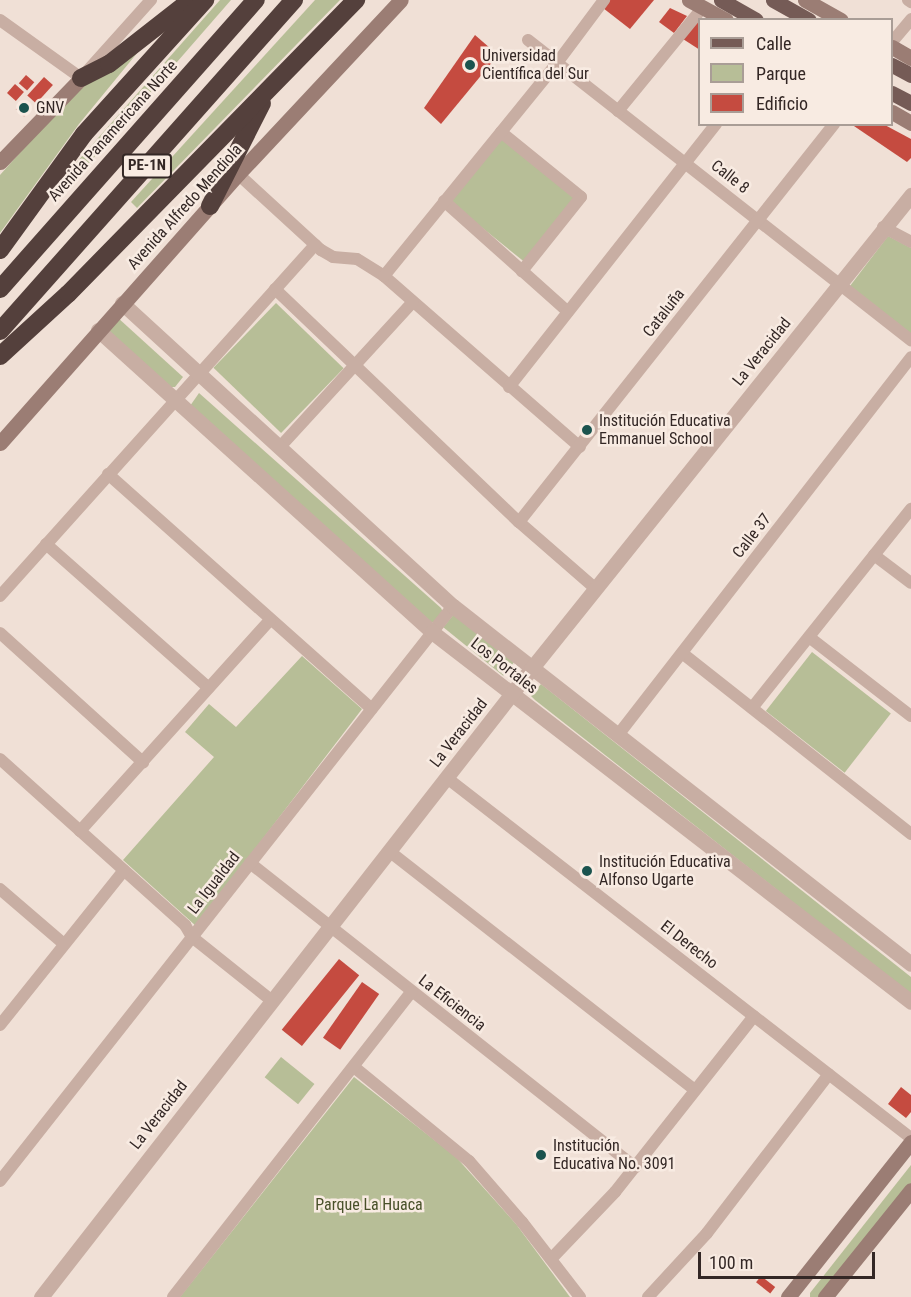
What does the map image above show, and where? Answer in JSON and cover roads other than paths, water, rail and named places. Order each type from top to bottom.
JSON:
[{"type":"highway","points":[[81,78],[109,64],[190,0]]},
{"type":"highway","points":[[0,250],[84,134],[205,0]]},
{"type":"highway","name":"Avenida Panamericana Norte","points":[[0,289],[256,0]]},
{"type":"highway","name":"PE-1N","points":[[0,332],[294,0]]},
{"type":"highway","points":[[0,356],[69,294],[356,0]]},
{"type":"highway","points":[[210,206],[270,86]]},
{"type":"main road","name":"Avenida Alfredo Mendiola","points":[[0,443],[238,174],[401,0]]},
{"type":"main road","points":[[721,0],[752,18]]},
{"type":"main road","points":[[773,0],[805,18]]},
{"type":"main road","points":[[805,0],[836,18]]},
{"type":"main road","points":[[696,3],[722,18]]},
{"type":"main road","points":[[893,48],[911,58]]},
{"type":"main road","points":[[893,66],[911,75]]},
{"type":"main road","points":[[3,154],[81,78]]},
{"type":"main road","points":[[893,94],[911,103]]},
{"type":"main road","points":[[893,113],[911,123]]},
{"type":"main road","points":[[791,1296],[911,1140]]},
{"type":"main road","points":[[825,1297],[911,1190]]},
{"type":"street","points":[[0,20],[81,78],[148,4],[134,0]]},
{"type":"street","points":[[384,276],[557,63],[604,0]]},
{"type":"street","points":[[618,111],[696,3]]},
{"type":"street","points":[[893,40],[911,19]]},
{"type":"street","name":"Calle 8","points":[[528,40],[911,340]]},
{"type":"street","points":[[509,387],[714,126]]},
{"type":"street","name":"Cataluña","points":[[519,522],[832,126]]},
{"type":"street","points":[[501,132],[581,197],[522,271]]},
{"type":"street","points":[[238,174],[315,245],[333,257],[357,259],[384,276],[580,447]]},
{"type":"street","name":"La Veracidad","points":[[40,1297],[531,669],[883,227],[911,195]]},
{"type":"street","points":[[444,201],[568,312]]},
{"type":"street","points":[[883,227],[911,242]]},
{"type":"street","points":[[0,596],[315,245]]},
{"type":"street","points":[[275,289],[519,522],[596,589]]},
{"type":"street","points":[[279,448],[413,302]]},
{"type":"street","name":"Los Portales","points":[[122,303],[453,606],[911,964]]},
{"type":"street","name":"Los Portales","points":[[98,330],[432,632],[911,1002]]},
{"type":"street","name":"Calle 37","points":[[618,735],[911,357]]},
{"type":"street","points":[[108,474],[372,710]]},
{"type":"street","points":[[752,708],[911,510]]},
{"type":"street","points":[[46,544],[209,688]]},
{"type":"street","points":[[874,555],[911,584]]},
{"type":"street","name":"La Igualdad","points":[[0,1181],[453,606]]},
{"type":"street","points":[[80,831],[270,620]]},
{"type":"street","points":[[0,633],[143,762]]},
{"type":"street","points":[[809,637],[911,716]]},
{"type":"street","points":[[682,653],[911,834]]},
{"type":"street","points":[[0,759],[185,925],[192,937],[271,1000]]},
{"type":"street","name":"El Derecho","points":[[447,778],[911,1140]]},
{"type":"street","points":[[389,851],[695,1090]]},
{"type":"street","name":"La Eficiencia","points":[[250,863],[635,1167]]},
{"type":"street","points":[[0,1026],[124,870]]},
{"type":"street","points":[[0,889],[64,944]]},
{"type":"street","points":[[173,1297],[411,992]]},
{"type":"street","points":[[551,1259],[615,1192],[754,1016]]},
{"type":"street","points":[[354,1067],[469,1161],[491,1184],[580,1297]]},
{"type":"street","points":[[648,1297],[707,1233],[829,1074]]},
{"type":"place","name":"Universidad Científica del Sur","points":[[470,65]]},
{"type":"place","name":"GNV","points":[[24,108]]},
{"type":"place","name":"Institución Educativa Emmanuel School","points":[[587,430]]},
{"type":"place","name":"Institución Educativa Alfonso Ugarte","points":[[587,871]]},
{"type":"place","name":"Institución Educativa No. 3091","points":[[541,1155]]},
{"type":"park label","name":"Parque La Huaca","points":[[369,1205]]}]
